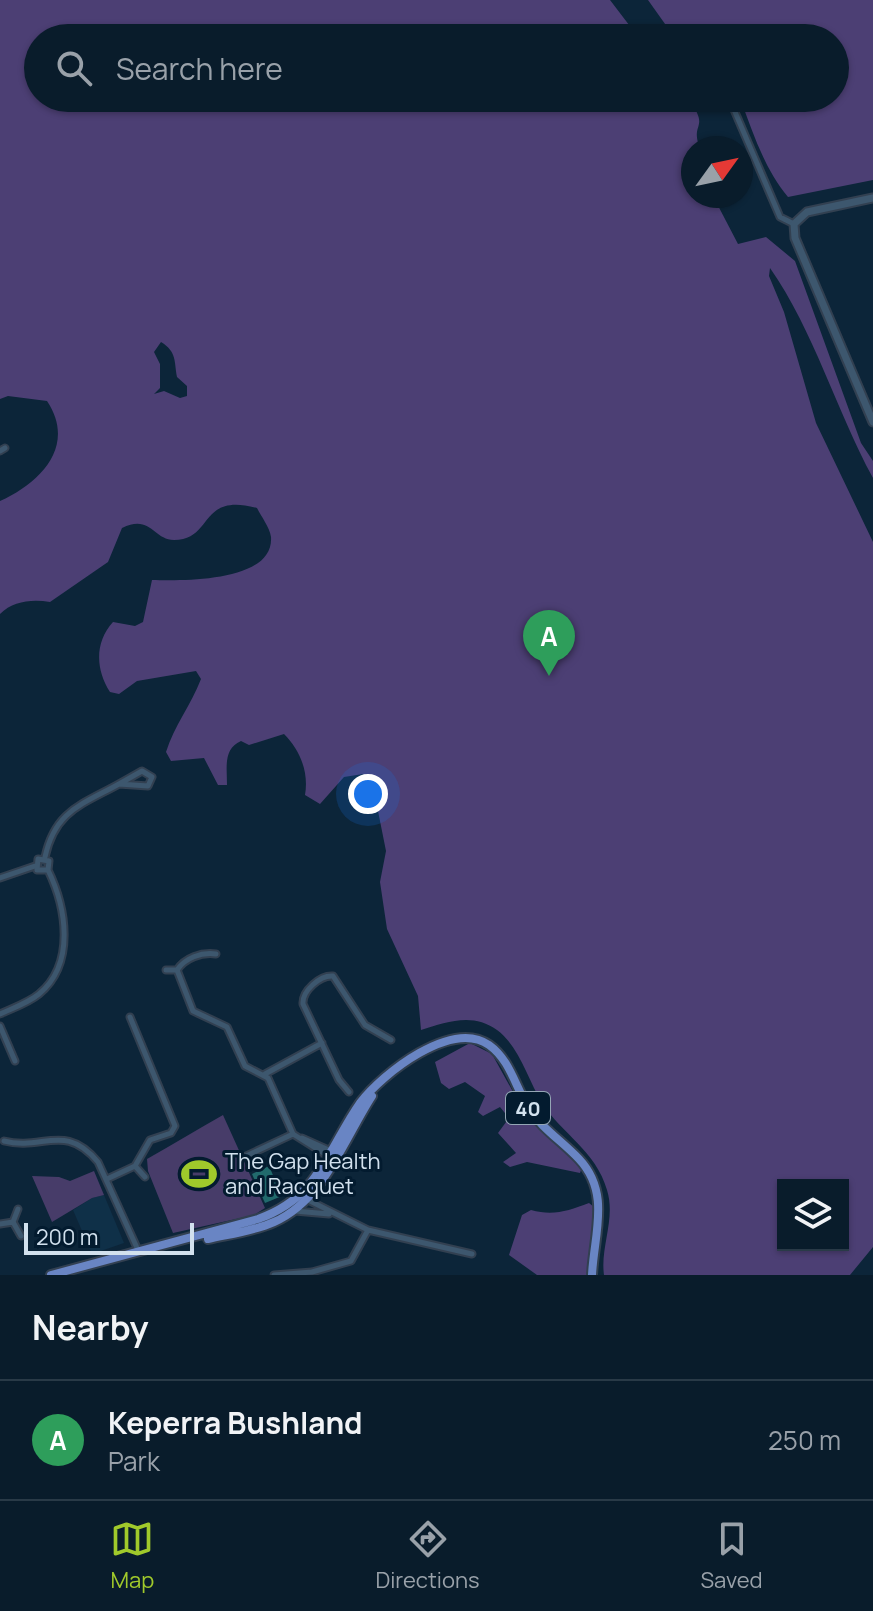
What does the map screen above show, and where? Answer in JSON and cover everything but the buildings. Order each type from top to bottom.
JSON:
[{"type":"main road","name":"40","points":[[141,1250],[258,1227],[293,1211],[321,1175],[383,1080],[451,1038],[479,1040],[497,1052],[530,1110],[581,1161],[590,1176],[600,1210],[592,1275]]},
{"type":"main road","name":"40","points":[[51,1275],[263,1218],[303,1198]]},
{"type":"street","points":[[735,112],[780,217],[794,224]]},
{"type":"street","points":[[794,224],[807,212],[873,198]]},
{"type":"street","points":[[794,224],[795,238],[873,422]]},
{"type":"street","points":[[45,857],[49,839],[60,819],[119,784],[142,771],[152,777],[151,783],[144,788],[119,784]]},
{"type":"street","points":[[35,866],[38,859],[45,857]]},
{"type":"street","points":[[0,1014],[42,992],[60,959],[65,925],[48,870],[50,863],[45,857]]},
{"type":"street","points":[[35,866],[41,872],[48,870]]},
{"type":"street","points":[[0,878],[15,870],[35,866]]},
{"type":"street","points":[[177,970],[183,962],[205,953],[216,954]]},
{"type":"street","points":[[166,970],[177,970]]},
{"type":"street","points":[[177,970],[196,1015],[225,1024],[245,1066],[265,1074],[295,1136],[332,1154]]},
{"type":"street","points":[[349,1092],[302,998],[328,975],[337,980],[365,1025],[391,1040]]},
{"type":"street","points":[[107,1179],[135,1166],[150,1140],[171,1133],[175,1126],[130,1017]]},
{"type":"street","points":[[0,1026],[15,1061]]},
{"type":"street","points":[[265,1074],[322,1043]]},
{"type":"street","points":[[244,1157],[295,1136]]},
{"type":"street","points":[[4,1141],[69,1140],[89,1151],[107,1179],[141,1250]]},
{"type":"street","points":[[135,1166],[145,1177]]},
{"type":"street","points":[[303,1198],[368,1230],[472,1254]]},
{"type":"street","points":[[13,1222],[18,1209]]},
{"type":"street","points":[[293,1211],[334,1215]]},
{"type":"street","points":[[0,1224],[13,1222]]},
{"type":"street","points":[[13,1222],[21,1236]]},
{"type":"street","points":[[274,1275],[312,1272],[351,1261],[368,1230]]},
{"type":"shaded area","points":[[0,0],[610,0],[628,24],[24,24],[24,112],[696,112],[699,121],[697,136],[681,136],[681,208],[719,208],[738,244],[766,237],[795,261],[861,443],[873,461],[873,478],[812,344],[770,268],[769,276],[784,312],[816,423],[873,542],[873,1247],[850,1275],[604,1275],[610,1212],[602,1176],[542,1103],[511,1045],[497,1030],[479,1021],[459,1020],[421,1030],[418,996],[387,929],[380,882],[386,851],[372,781],[363,774],[344,777],[320,804],[305,795],[306,778],[302,762],[284,734],[249,745],[241,741],[235,744],[227,759],[227,785],[218,785],[204,758],[171,761],[166,752],[201,679],[196,671],[137,681],[119,694],[110,692],[105,684],[99,657],[107,630],[113,622],[135,626],[143,622],[152,580],[225,576],[258,563],[268,552],[270,533],[257,508],[225,506],[215,511],[196,533],[174,540],[139,524],[122,528],[108,562],[50,602],[23,602],[0,614],[0,501],[28,484],[50,461],[58,433],[47,401],[8,396],[0,399]],"holes":[[[161,342],[172,353],[177,377],[187,386],[187,396],[180,398],[164,391],[154,394],[160,388],[160,364],[154,352]]]},
{"type":"shaded area","points":[[648,0],[873,0],[873,180],[788,197],[766,162],[745,112],[849,112],[849,24],[665,24]]},
{"type":"shaded area","points":[[470,1043],[492,1054],[527,1117],[582,1167],[580,1173],[527,1162],[510,1167],[503,1162],[516,1153],[498,1133],[509,1118],[500,1107],[483,1116],[478,1112],[485,1096],[465,1082],[449,1089],[441,1083],[435,1062]]},
{"type":"shaded area","name":"The Gap Health and Racquet","points":[[223,1115],[265,1208],[254,1215],[173,1233],[148,1171],[147,1159]]},
{"type":"shaded area","points":[[269,1166],[282,1196],[265,1203],[252,1174]]},
{"type":"shaded area","points":[[94,1171],[104,1195],[92,1198],[52,1222],[32,1176],[59,1177],[70,1181]]},
{"type":"shaded area","points":[[104,1195],[124,1243],[92,1254],[73,1210],[92,1198]]},
{"type":"shaded area","points":[[589,1203],[594,1207],[588,1275],[537,1275],[509,1255],[522,1215],[531,1210],[560,1212]]},
{"type":"place","name":"Keperra Bushland","points":[[549,676]]},
{"type":"place","name":"The Gap Health and Racquet","points":[[199,1174]]}]
